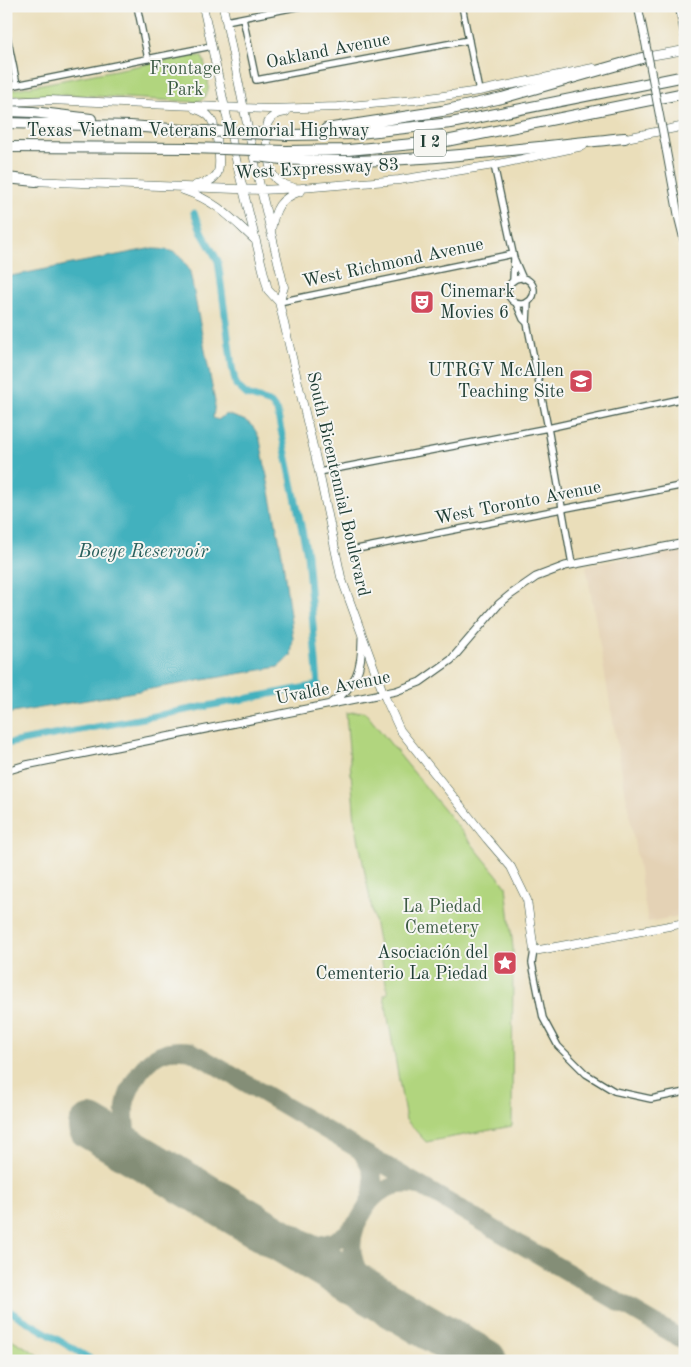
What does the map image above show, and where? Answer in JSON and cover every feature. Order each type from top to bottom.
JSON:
[{"type":"highway","points":[[288,136],[442,111],[484,102],[642,58]]},
{"type":"highway","name":"Texas Vietnam Veterans Memorial Highway","points":[[6,123],[130,126],[288,136],[350,134],[452,123],[685,76]]},
{"type":"highway","name":"Texas Vietnam Veterans Memorial Highway","points":[[6,147],[191,148],[284,155],[348,150],[446,141],[685,93]]},
{"type":"highway","points":[[6,111],[33,112],[159,128]]},
{"type":"highway","points":[[284,155],[326,162],[365,161],[473,153],[625,138]]},
{"type":"highway","points":[[6,180],[36,181]]},
{"type":"main road","name":"South Bicentennial Boulevard","points":[[203,6],[243,190],[268,290],[280,302]]},
{"type":"main road","name":"South Bicentennial Boulevard","points":[[223,6],[261,190],[284,287],[280,302],[320,472],[341,577],[384,695],[400,730],[511,867],[526,900],[534,951]]},
{"type":"main road","points":[[6,102],[49,100],[244,108],[375,105],[479,91],[685,50]]},
{"type":"main road","points":[[187,106],[203,111],[212,120],[220,162],[220,168],[212,180],[187,188]]},
{"type":"main road","points":[[297,108],[279,113],[272,117],[267,125],[269,162],[273,175],[281,183],[300,188]]},
{"type":"main road","name":"West Expressway 83","points":[[36,181],[243,190],[314,188],[399,180],[494,165],[685,126]]},
{"type":"main road","points":[[174,188],[212,202],[255,240]]},
{"type":"main road","points":[[271,235],[280,202],[293,194],[314,188]]},
{"type":"main road","points":[[534,951],[685,923]]},
{"type":"street","points":[[137,6],[148,59]]},
{"type":"street","points":[[226,21],[301,6]]},
{"type":"street","points":[[462,6],[479,91]]},
{"type":"street","points":[[638,6],[685,244]]},
{"type":"street","points":[[679,6],[685,36]]},
{"type":"street","name":"Oakland Avenue","points":[[243,18],[256,80],[469,40]]},
{"type":"street","points":[[6,31],[17,84]]},
{"type":"street","points":[[6,86],[212,46]]},
{"type":"street","points":[[494,165],[514,256],[524,279]]},
{"type":"street","points":[[513,281],[514,256]]},
{"type":"street","name":"West Richmond Avenue","points":[[280,302],[514,256]]},
{"type":"street","points":[[524,279],[530,282],[533,289],[532,297],[528,302],[516,303],[511,300],[508,293],[509,286],[513,281],[524,279]]},
{"type":"street","points":[[528,302],[527,322],[572,564]]},
{"type":"street","points":[[516,303],[523,319],[527,322]]},
{"type":"street","points":[[320,472],[548,428],[685,398]]},
{"type":"street","name":"West Toronto Avenue","points":[[357,549],[563,510],[685,484]]},
{"type":"street","name":"Uvalde Avenue","points":[[6,771],[35,763],[384,695],[420,682],[446,664],[473,636],[488,615],[510,594],[550,571],[572,564],[685,543]]},
{"type":"street","points":[[329,705],[342,696],[360,671],[362,635]]},
{"type":"street","points":[[534,951],[532,963],[544,1018],[558,1046],[586,1074],[614,1091],[651,1099],[685,1092]]},
{"type":"shaded area","points":[[685,547],[685,915],[648,922],[586,566]]},
{"type":"green space","name":"Frontage Park","points":[[194,55],[202,57],[208,80],[206,96],[202,100],[195,102],[75,95],[6,96],[6,91]]},
{"type":"green space","name":"La Piedad Cemetery","points":[[364,711],[506,886],[513,948],[512,1126],[426,1142],[406,1120],[384,995],[388,993],[355,821],[346,713]]},
{"type":"green space","points":[[6,1336],[49,1361],[6,1361]]},
{"type":"water","name":"Boeye Reservoir","points":[[148,249],[174,252],[182,259],[190,272],[215,402],[213,418],[218,420],[226,414],[248,422],[254,428],[260,440],[282,554],[293,638],[291,656],[278,667],[6,714],[6,277]]},
{"type":"waterway","points":[[6,744],[318,685],[307,554],[277,411],[271,403],[247,395],[236,385],[218,261],[202,233],[194,213]]},
{"type":"waterway","points":[[6,1309],[94,1361]]},
{"type":"taxiway","points":[[128,1150],[125,1107],[131,1088],[141,1070],[153,1059],[166,1052],[174,1050],[191,1051],[685,1341]]},
{"type":"taxiway","points":[[361,1152],[371,1169],[373,1189],[369,1202],[356,1226],[352,1248],[361,1277],[383,1300]]},
{"type":"taxiway","points":[[369,1203],[379,1193],[391,1187],[404,1184],[418,1186]]},
{"type":"taxiway","points":[[279,1239],[311,1245],[331,1242],[349,1231],[357,1222]]},
{"type":"runway","points":[[90,1127],[485,1361]]},
{"type":"place","name":"Cinemark Movies 6","points":[[422,302]]},
{"type":"place","name":"UTRGV McAllen Teaching Site","points":[[581,381]]},
{"type":"place","name":"Asociación del Cementerio La Piedad","points":[[505,963]]}]
